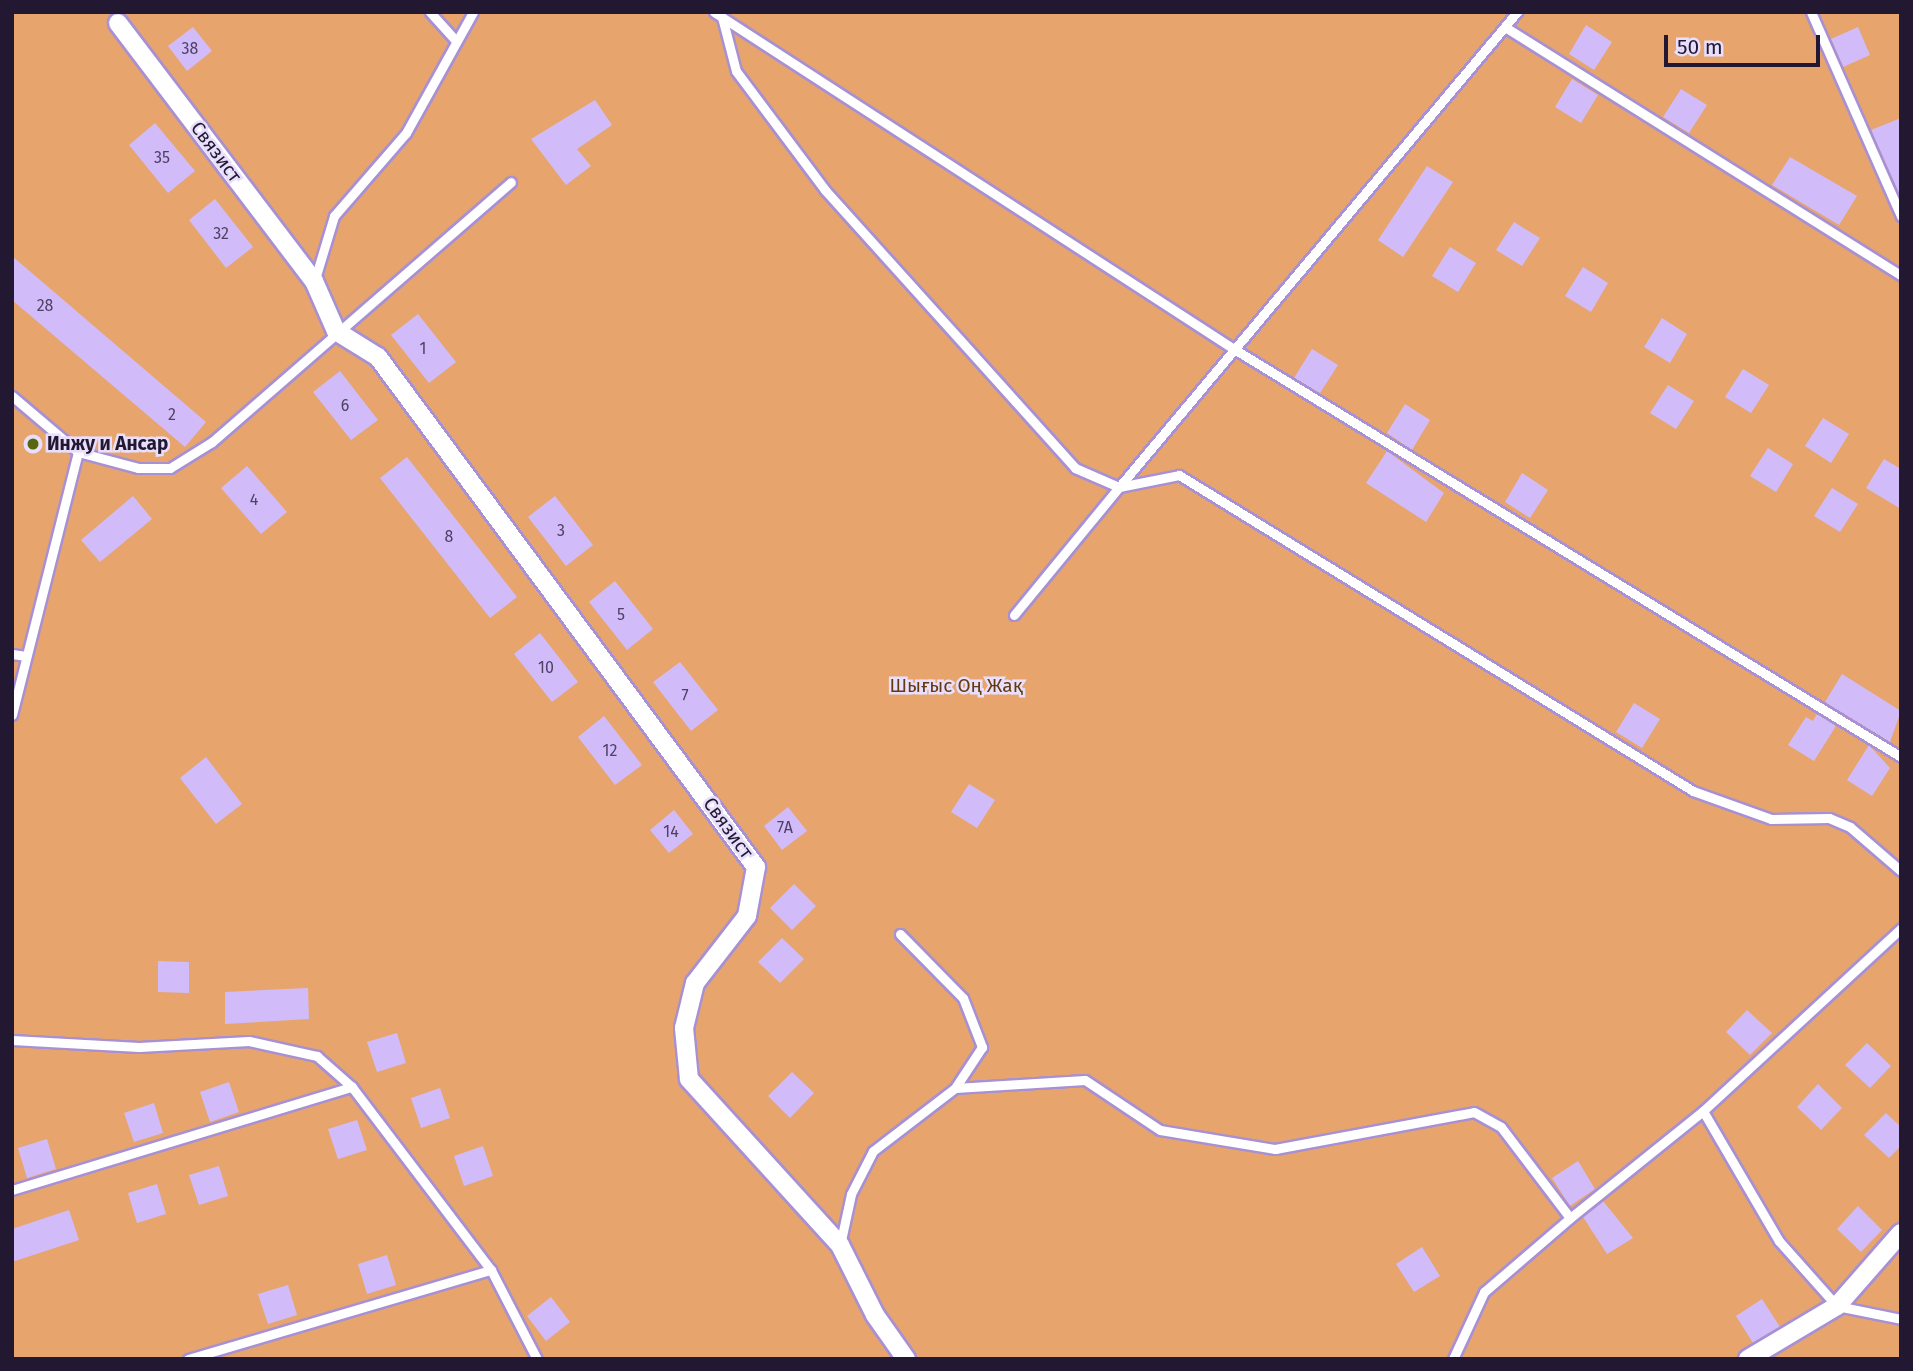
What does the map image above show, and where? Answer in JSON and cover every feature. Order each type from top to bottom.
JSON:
[{"type":"street","name":"Связист","points":[[118,23],[314,281],[336,331],[378,357],[756,867],[747,916],[695,983],[684,1028],[689,1079],[840,1245],[875,1315],[906,1359]]},
{"type":"street","points":[[1748,1359],[1837,1306],[1901,1233]]},
{"type":"lane","points":[[430,12],[456,41]]},
{"type":"lane","points":[[314,281],[334,216],[406,133],[473,12]]},
{"type":"lane","points":[[1014,615],[1517,12]]},
{"type":"lane","points":[[1811,12],[1901,216]]},
{"type":"lane","points":[[718,15],[1234,349],[1901,757]]},
{"type":"lane","points":[[718,15],[736,71],[824,190],[1075,468],[1119,486],[1179,475],[1693,791],[1771,819],[1829,818],[1850,827],[1901,871]]},
{"type":"lane","points":[[1505,27],[1901,275]]},
{"type":"lane","points":[[12,396],[78,452],[138,468],[170,468],[212,443],[336,331],[511,182]]},
{"type":"lane","points":[[12,715],[78,452]]},
{"type":"lane","points":[[12,654],[26,656]]},
{"type":"lane","points":[[1453,1359],[1484,1292],[1570,1218],[1703,1111],[1901,928]]},
{"type":"lane","points":[[840,1245],[851,1194],[873,1151],[955,1088],[982,1047],[963,998],[900,934]]},
{"type":"lane","points":[[12,1040],[139,1047],[249,1041],[317,1056],[352,1087],[491,1270],[537,1359]]},
{"type":"lane","points":[[955,1088],[1085,1080],[1160,1130],[1275,1149],[1474,1112],[1501,1127],[1570,1218]]},
{"type":"lane","points":[[12,1190],[352,1087]]},
{"type":"lane","points":[[1703,1111],[1779,1241],[1837,1306],[1901,1319]]},
{"type":"lane","points":[[188,1359],[491,1270]]},
{"type":"green space","name":"Шығыс Оң Жақ","points":[[12,12],[1901,12],[1901,1359],[12,1359]]},
{"type":"building","points":[[1586,25],[1612,42],[1594,70],[1569,54]]},
{"type":"building","points":[[193,27],[212,51],[187,71],[168,46]]},
{"type":"building","points":[[1858,27],[1870,55],[1843,67],[1831,39]]},
{"type":"building","points":[[1572,79],[1598,95],[1581,123],[1555,107]]},
{"type":"building","points":[[1681,89],[1707,105],[1689,133],[1663,117]]},
{"type":"building","points":[[595,100],[612,125],[577,149],[591,166],[566,185],[531,139]]},
{"type":"building","points":[[1901,118],[1901,198],[1871,130]]},
{"type":"building","points":[[155,123],[195,171],[168,193],[129,145]]},
{"type":"building","points":[[1790,157],[1857,196],[1839,225],[1772,185]]},
{"type":"building","points":[[1427,166],[1453,182],[1403,257],[1378,240]]},
{"type":"building","points":[[215,199],[253,247],[226,268],[189,220]]},
{"type":"building","points":[[1514,222],[1540,238],[1522,266],[1496,250]]},
{"type":"building","points":[[1450,247],[1476,263],[1458,292],[1432,276]]},
{"type":"building","points":[[12,256],[206,422],[185,447],[12,300]]},
{"type":"building","points":[[1583,267],[1608,283],[1591,312],[1565,296]]},
{"type":"building","points":[[418,314],[456,362],[429,383],[391,335]]},
{"type":"building","points":[[1662,318],[1687,334],[1670,363],[1644,347]]},
{"type":"building","points":[[1312,349],[1338,365],[1320,393],[1294,378]]},
{"type":"building","points":[[1743,369],[1769,385],[1751,413],[1725,397]]},
{"type":"building","points":[[340,371],[378,420],[351,440],[313,392]]},
{"type":"building","points":[[1668,385],[1694,401],[1676,429],[1650,413]]},
{"type":"building","points":[[1405,404],[1430,420],[1412,450],[1387,433]]},
{"type":"building","points":[[1823,418],[1849,434],[1831,463],[1805,446]]},
{"type":"building","points":[[1768,448],[1793,464],[1776,492],[1750,476]]},
{"type":"building","points":[[1387,451],[1444,493],[1426,522],[1366,483]]},
{"type":"building","points":[[407,457],[517,597],[490,618],[380,478]]},
{"type":"building","points":[[1884,459],[1901,469],[1901,509],[1866,488]]},
{"type":"building","points":[[247,466],[287,512],[261,534],[221,488]]},
{"type":"building","points":[[1522,473],[1548,490],[1530,518],[1505,502]]},
{"type":"building","points":[[1832,488],[1858,504],[1840,532],[1814,516]]},
{"type":"building","points":[[133,496],[152,519],[100,562],[81,540]]},
{"type":"building","points":[[555,496],[593,545],[566,566],[528,517]]},
{"type":"building","points":[[615,581],[653,629],[627,650],[589,602]]},
{"type":"building","points":[[540,633],[578,682],[552,702],[514,654]]},
{"type":"building","points":[[680,662],[718,710],[691,731],[653,682]]},
{"type":"building","points":[[1842,674],[1901,711],[1890,742],[1825,702]]},
{"type":"building","points":[[1634,703],[1660,719],[1642,748],[1616,732]]},
{"type":"building","points":[[1817,714],[1836,726],[1814,761],[1788,745],[1806,717],[1813,721]]},
{"type":"building","points":[[604,716],[642,765],[615,785],[578,737]]},
{"type":"building","points":[[1869,745],[1890,768],[1872,796],[1847,780]]},
{"type":"building","points":[[206,757],[242,804],[216,824],[180,778]]},
{"type":"building","points":[[969,784],[995,800],[977,828],[951,812]]},
{"type":"building","points":[[788,807],[807,831],[782,850],[764,826]]},
{"type":"building","points":[[674,810],[693,834],[669,853],[650,830]]},
{"type":"building","points":[[794,884],[816,906],[792,930],[770,908]]},
{"type":"building","points":[[782,938],[804,959],[780,983],[758,962]]},
{"type":"building","points":[[158,961],[189,962],[189,993],[158,992]]},
{"type":"building","points":[[308,988],[309,1019],[225,1024],[225,992]]},
{"type":"building","points":[[1747,1010],[1772,1033],[1750,1055],[1726,1032]]},
{"type":"building","points":[[397,1033],[406,1063],[377,1072],[367,1042]]},
{"type":"building","points":[[1867,1043],[1891,1066],[1870,1088],[1845,1065]]},
{"type":"building","points":[[792,1072],[814,1093],[790,1118],[768,1096]]},
{"type":"building","points":[[229,1082],[239,1112],[210,1122],[200,1092]]},
{"type":"building","points":[[1818,1084],[1842,1108],[1821,1130],[1797,1107]]},
{"type":"building","points":[[440,1088],[450,1118],[421,1128],[411,1098]]},
{"type":"building","points":[[154,1103],[163,1133],[134,1142],[124,1113]]},
{"type":"building","points":[[1886,1113],[1901,1127],[1901,1146],[1889,1158],[1864,1135]]},
{"type":"building","points":[[357,1120],[367,1150],[338,1159],[328,1129]]},
{"type":"building","points":[[47,1139],[56,1169],[27,1178],[18,1148]]},
{"type":"building","points":[[483,1146],[493,1176],[464,1186],[454,1156]]},
{"type":"building","points":[[1578,1161],[1595,1189],[1570,1206],[1552,1178]]},
{"type":"building","points":[[219,1166],[228,1196],[199,1205],[189,1175]]},
{"type":"building","points":[[157,1184],[166,1214],[137,1223],[128,1193]]},
{"type":"building","points":[[1603,1201],[1633,1238],[1607,1254],[1583,1217]]},
{"type":"building","points":[[1858,1206],[1882,1230],[1861,1252],[1837,1229]]},
{"type":"building","points":[[69,1210],[79,1240],[12,1262],[12,1229]]},
{"type":"building","points":[[1422,1247],[1440,1276],[1414,1292],[1396,1264]]},
{"type":"building","points":[[387,1255],[396,1285],[367,1294],[358,1264]]},
{"type":"building","points":[[288,1285],[297,1315],[268,1324],[258,1294]]},
{"type":"building","points":[[551,1297],[570,1322],[546,1341],[527,1316]]},
{"type":"building","points":[[1762,1299],[1780,1327],[1753,1343],[1736,1316]]},
{"type":"place","name":"Инжу и Ансар","points":[[33,444]]}]
